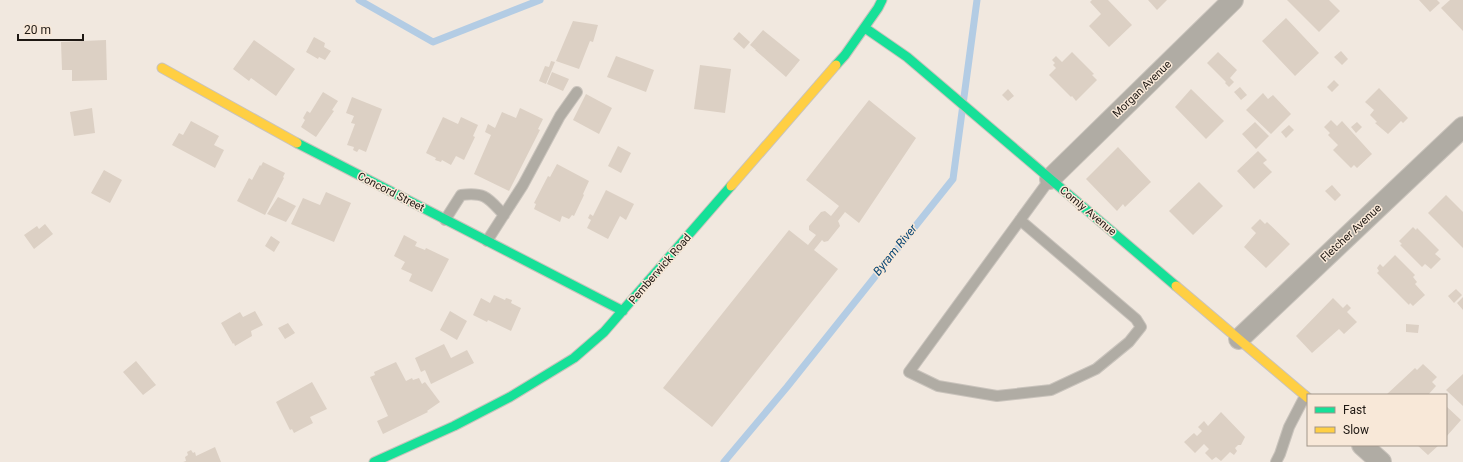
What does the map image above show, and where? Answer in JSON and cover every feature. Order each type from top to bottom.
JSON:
[{"type":"street","name":"Pemberwick Road","points":[[374,462],[454,426],[540,380],[574,358],[604,332],[845,56],[865,28],[882,0]]},
{"type":"street","name":"Morgan Avenue","points":[[1050,178],[1233,0]]},
{"type":"street","name":"Comly Avenue","points":[[865,28],[908,58],[1306,397]]},
{"type":"street","name":"Concord Street","points":[[162,68],[280,134],[623,311]]},
{"type":"street","name":"Fletcher Avenue","points":[[1239,339],[1463,127]]},
{"type":"street","points":[[1363,446],[1381,462]]},
{"type":"lane","points":[[487,241],[523,185],[560,116],[576,92]]},
{"type":"lane","points":[[1020,220],[1136,319],[1141,327],[1129,342],[1096,369],[1051,390],[997,396],[938,386],[909,372],[1050,178]]},
{"type":"lane","points":[[445,220],[461,195],[476,193],[489,199],[504,215]]},
{"type":"lane","points":[[1276,462],[1289,427],[1306,397]]},
{"type":"building","points":[[1092,0],[1108,0],[1132,25],[1109,47],[1089,26],[1101,14],[1090,2]]},
{"type":"building","points":[[1148,0],[1167,0],[1157,10]]},
{"type":"building","points":[[1287,0],[1329,0],[1340,11],[1319,32]]},
{"type":"building","points":[[1419,0],[1437,0],[1440,3],[1430,12]]},
{"type":"building","points":[[1450,0],[1463,0],[1463,31],[1441,8]]},
{"type":"building","points":[[1286,18],[1319,53],[1295,76],[1262,41]]},
{"type":"building","points":[[573,21],[598,25],[593,42],[590,41],[579,69],[556,61]]},
{"type":"building","points":[[763,30],[800,60],[786,77],[750,45]]},
{"type":"building","points":[[739,32],[750,42],[744,49],[733,39]]},
{"type":"building","points":[[314,37],[325,43],[324,47],[331,51],[325,60],[319,57],[318,59],[306,52]]},
{"type":"building","points":[[106,40],[107,80],[72,81],[72,70],[62,70],[61,42]]},
{"type":"building","points":[[254,40],[295,69],[276,96],[251,78],[249,81],[233,69]]},
{"type":"building","points":[[1341,51],[1348,59],[1342,65],[1334,57]]},
{"type":"building","points":[[1072,52],[1094,74],[1092,75],[1097,80],[1076,101],[1049,75],[1056,68],[1053,65],[1055,63],[1052,60],[1056,56],[1062,62]]},
{"type":"building","points":[[1218,52],[1237,70],[1230,78],[1234,82],[1229,87],[1207,63]]},
{"type":"building","points":[[616,56],[654,70],[646,92],[607,77]]},
{"type":"building","points":[[551,61],[555,62],[546,84],[539,81],[545,66],[549,67]]},
{"type":"building","points":[[700,65],[731,69],[725,113],[694,109]]},
{"type":"building","points":[[552,72],[569,79],[563,91],[547,84]]},
{"type":"building","points":[[1334,80],[1339,85],[1332,92],[1327,87]]},
{"type":"building","points":[[1240,87],[1247,95],[1241,100],[1234,92]]},
{"type":"building","points":[[1379,88],[1408,118],[1403,123],[1401,121],[1388,134],[1375,123],[1377,122],[1370,115],[1374,110],[1365,102]]},
{"type":"building","points":[[1008,89],[1014,96],[1008,101],[1002,95]]},
{"type":"building","points":[[1191,89],[1224,121],[1206,139],[1175,107]]},
{"type":"building","points":[[323,92],[338,101],[332,110],[334,111],[316,137],[301,127],[305,120],[303,118],[307,111],[310,113]]},
{"type":"building","points":[[1263,93],[1268,99],[1273,95],[1291,114],[1271,134],[1246,110]]},
{"type":"building","points":[[586,94],[612,108],[599,134],[573,120]]},
{"type":"building","points":[[352,97],[382,109],[366,152],[359,149],[357,152],[353,150],[354,147],[347,145],[355,124],[351,123],[354,116],[346,113]]},
{"type":"building","points":[[869,100],[916,138],[859,223],[845,212],[838,221],[840,226],[828,241],[824,242],[822,240],[814,250],[838,269],[712,427],[663,388],[789,230],[808,245],[816,235],[809,230],[809,226],[821,212],[825,211],[831,216],[839,206],[806,180]]},
{"type":"building","points":[[92,108],[95,133],[74,136],[70,112]]},
{"type":"building","points":[[520,108],[543,119],[538,129],[540,130],[509,191],[474,174],[491,135],[485,132],[488,124],[495,128],[502,112],[516,118]]},
{"type":"building","points":[[443,117],[458,124],[461,117],[478,125],[473,136],[475,137],[464,160],[456,156],[451,165],[442,160],[441,162],[435,160],[436,158],[426,153]]},
{"type":"building","points":[[1331,120],[1337,126],[1342,121],[1372,154],[1357,168],[1354,165],[1351,168],[1333,150],[1338,145],[1328,135],[1330,133],[1324,127]]},
{"type":"building","points":[[191,121],[219,136],[214,145],[224,150],[215,168],[172,145],[179,133],[183,135]]},
{"type":"building","points":[[1255,122],[1269,136],[1256,149],[1242,134]]},
{"type":"building","points":[[1357,122],[1362,127],[1356,133],[1351,127]]},
{"type":"building","points":[[1289,125],[1294,130],[1286,138],[1281,132]]},
{"type":"building","points":[[618,146],[631,153],[621,173],[608,166]]},
{"type":"building","points":[[1118,147],[1151,182],[1125,207],[1123,204],[1117,211],[1086,179]]},
{"type":"building","points":[[1258,151],[1267,160],[1263,163],[1272,172],[1254,189],[1237,171]]},
{"type":"building","points":[[263,162],[285,173],[284,178],[265,215],[237,201],[249,178],[252,180]]},
{"type":"building","points":[[557,164],[589,181],[574,216],[572,215],[569,219],[562,216],[560,222],[534,209],[536,204],[534,203],[548,176],[550,177]]},
{"type":"building","points":[[104,170],[122,180],[110,203],[91,193]]},
{"type":"building","points":[[1199,182],[1223,206],[1193,235],[1169,211]]},
{"type":"building","points":[[1332,185],[1341,195],[1335,201],[1325,191]]},
{"type":"building","points":[[606,190],[634,204],[626,220],[620,216],[608,239],[587,228],[591,220],[588,218],[590,214],[593,216]]},
{"type":"building","points":[[326,192],[351,203],[334,242],[291,224],[303,198],[320,205]]},
{"type":"building","points":[[1446,195],[1463,212],[1463,248],[1428,213]]},
{"type":"building","points":[[278,197],[296,206],[286,222],[267,214]]},
{"type":"building","points":[[1260,219],[1265,224],[1267,222],[1290,244],[1266,268],[1244,247],[1256,233],[1251,228]]},
{"type":"building","points":[[45,224],[53,234],[34,249],[24,235],[37,226],[39,229]]},
{"type":"building","points":[[1413,227],[1416,230],[1417,228],[1439,250],[1435,254],[1441,259],[1431,269],[1425,264],[1422,267],[1400,245],[1402,244],[1399,241]]},
{"type":"building","points":[[404,235],[417,242],[415,246],[425,250],[426,248],[449,259],[432,292],[409,281],[412,274],[401,269],[405,262],[394,256]]},
{"type":"building","points":[[271,236],[280,242],[274,252],[265,246]]},
{"type":"building","points":[[1395,255],[1415,275],[1413,277],[1417,282],[1415,284],[1425,295],[1413,306],[1410,303],[1409,305],[1377,273],[1379,271],[1377,268],[1380,264],[1383,267]]},
{"type":"building","points":[[1456,289],[1462,295],[1454,303],[1448,296]]},
{"type":"building","points":[[494,295],[505,300],[506,298],[512,300],[511,303],[521,308],[511,331],[488,320],[487,322],[473,315],[481,298],[490,303]]},
{"type":"building","points":[[1463,297],[1463,310],[1457,303]]},
{"type":"building","points":[[1333,298],[1343,308],[1347,304],[1351,308],[1347,312],[1357,322],[1344,334],[1339,329],[1312,353],[1296,336]]},
{"type":"building","points":[[255,311],[263,325],[251,331],[252,336],[235,346],[221,323],[240,312],[243,317]]},
{"type":"building","points":[[450,311],[467,321],[457,340],[440,330]]},
{"type":"building","points":[[288,323],[295,333],[285,339],[278,328]]},
{"type":"building","points":[[1406,324],[1419,325],[1418,333],[1406,332]]},
{"type":"building","points":[[444,344],[451,358],[467,350],[474,363],[431,384],[425,370],[421,372],[415,358]]},
{"type":"building","points":[[136,361],[156,385],[143,395],[123,372]]},
{"type":"building","points":[[396,362],[406,381],[412,378],[413,380],[419,378],[422,384],[425,382],[440,402],[427,411],[428,412],[383,434],[377,421],[388,416],[370,377],[375,375],[374,372]]},
{"type":"building","points":[[1423,364],[1437,377],[1432,382],[1436,386],[1429,394],[1387,394],[1415,368],[1417,370]]},
{"type":"building","points":[[1463,374],[1463,406],[1446,390]]},
{"type":"building","points":[[312,382],[327,409],[310,417],[313,423],[294,433],[292,429],[290,430],[276,402]]},
{"type":"building","points":[[1447,407],[1461,420],[1447,436]]},
{"type":"building","points":[[1221,412],[1245,437],[1241,445],[1238,445],[1235,448],[1237,451],[1234,455],[1230,452],[1221,461],[1216,457],[1212,460],[1205,453],[1209,449],[1204,444],[1195,453],[1184,442],[1194,433],[1197,436],[1202,431],[1198,427],[1204,421],[1208,426]]},
{"type":"building","points":[[1418,446],[1438,446],[1428,455]]},
{"type":"building","points":[[215,447],[221,462],[183,462],[186,461],[185,457],[188,455],[187,452],[191,450],[193,453],[195,452],[196,456]]},
{"type":"waterway","points":[[359,0],[433,42],[540,0]]},
{"type":"waterway","name":"Byram River","points":[[724,462],[787,387],[953,179],[977,0]]},
{"type":"traffic: fast","points":[[836,65],[845,55],[882,0]]},
{"type":"traffic: fast","points":[[865,28],[907,57],[1176,286]]},
{"type":"traffic: fast","points":[[297,143],[623,311]]},
{"type":"traffic: fast","points":[[374,462],[454,426],[510,397],[574,358],[604,332],[731,186]]},
{"type":"traffic: slow","points":[[731,186],[836,65]]},
{"type":"traffic: slow","points":[[162,68],[297,143]]},
{"type":"traffic: slow","points":[[1176,286],[1307,397]]}]
